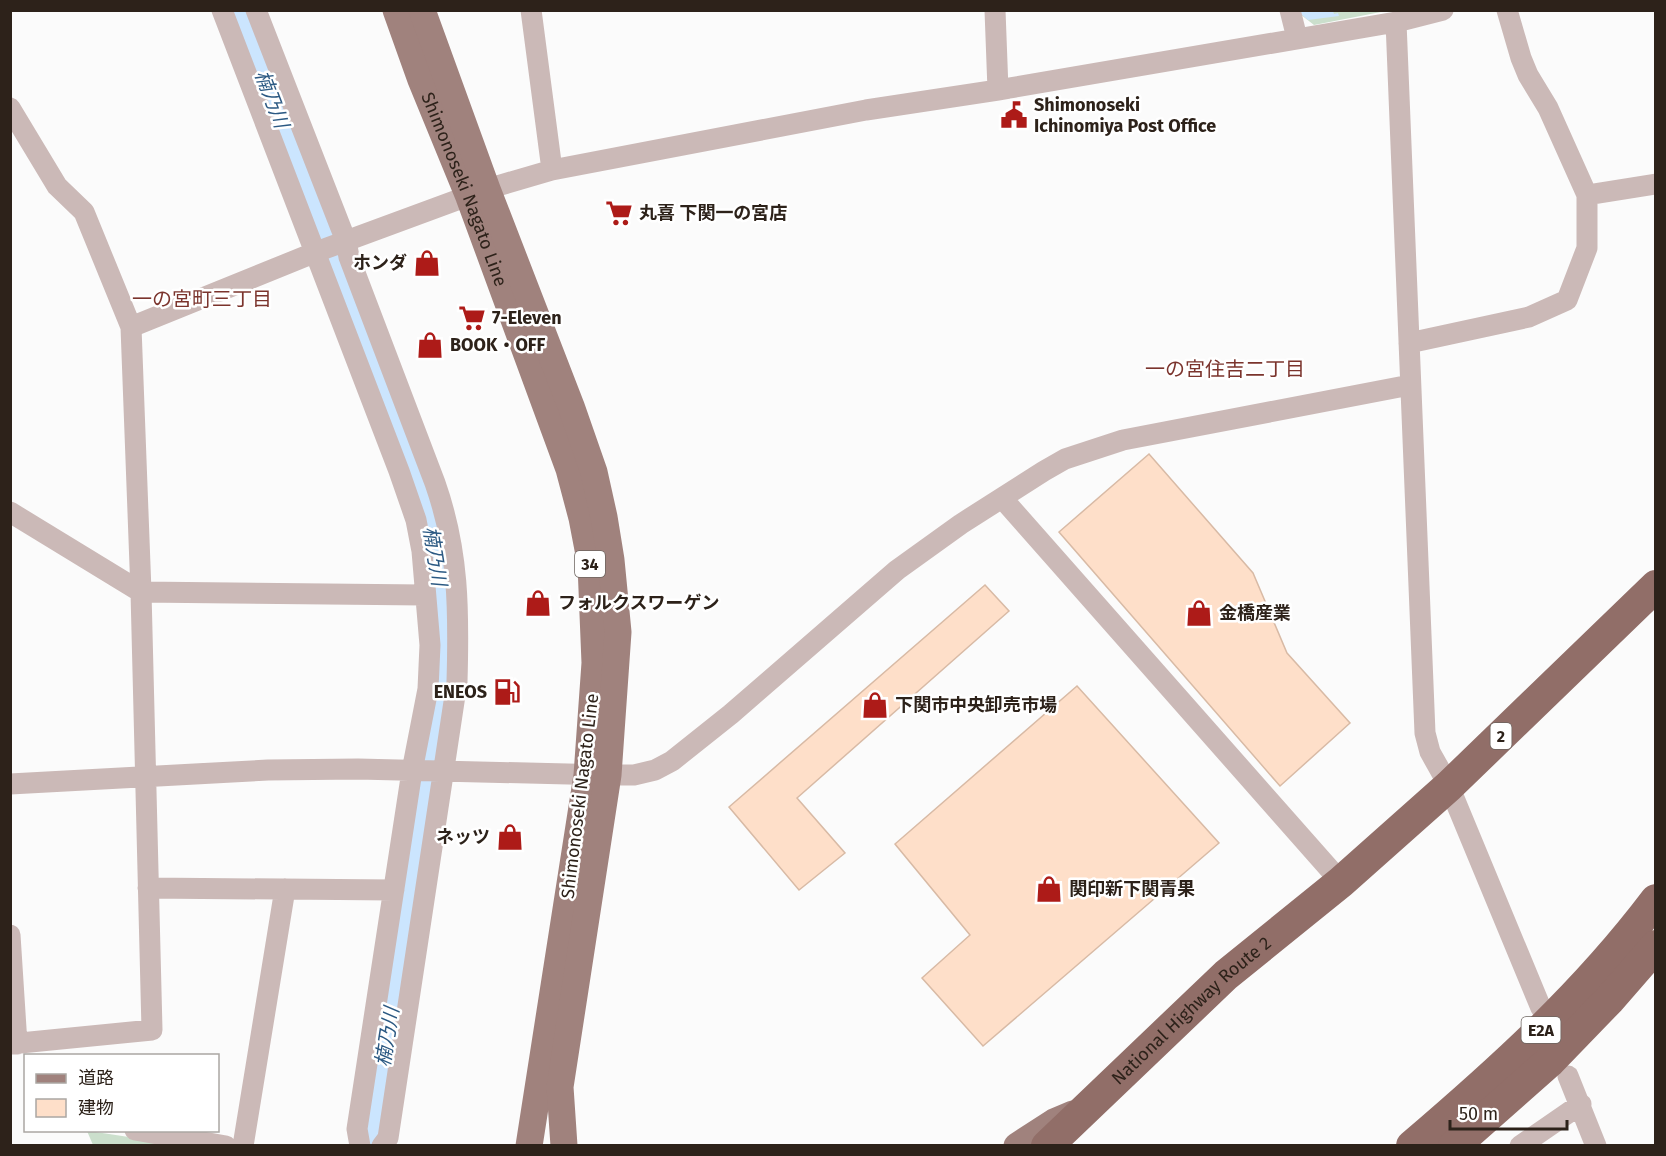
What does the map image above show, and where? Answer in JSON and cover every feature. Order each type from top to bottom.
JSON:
[{"type":"highway","name":"National Highway Route 2","points":[[1047,1146],[1226,975],[1341,882],[1449,786],[1656,586]]},
{"type":"highway","name":"National Highway Route 2","points":[[1073,1146],[1341,882]]},
{"type":"highway","name":"E2A","points":[[1412,1146],[1528,1044],[1597,971],[1656,900]]},
{"type":"highway","name":"E2A","points":[[1454,1146],[1549,1062],[1610,999],[1656,946]]},
{"type":"main road","name":"Shimonoseki Nagato Line","points":[[396,10],[422,80],[478,193],[572,406],[594,472],[604,517],[618,632],[597,775],[560,1087],[564,1146]]},
{"type":"main road","name":"Shimonoseki Nagato Line","points":[[422,10],[478,193]]},
{"type":"main road","name":"Shimonoseki Nagato Line","points":[[529,1146],[597,775]]},
{"type":"main road","points":[[1017,1146],[1054,1122],[1082,1111]]},
{"type":"street","points":[[222,10],[318,251],[416,520],[422,551],[430,645],[428,689],[357,1129],[360,1146]]},
{"type":"street","points":[[256,10],[441,498],[457,575],[459,636],[457,682],[388,1138],[382,1146]]},
{"type":"street","points":[[531,10],[552,170]]},
{"type":"street","points":[[995,10],[998,90]]},
{"type":"street","points":[[1290,10],[1297,39]]},
{"type":"street","points":[[131,327],[318,251],[478,193],[552,170],[866,110],[1297,39],[1395,22],[1443,10]]},
{"type":"street","points":[[1409,343],[1529,317],[1567,300],[1587,248],[1587,195],[1548,108],[1525,67],[1507,10]]},
{"type":"street","points":[[1395,22],[1425,733],[1430,752],[1449,786],[1541,1008]]},
{"type":"street","points":[[10,108],[57,186],[84,212],[131,327],[141,592],[152,1030],[73,1047],[14,1044],[10,935]]},
{"type":"street","points":[[1587,195],[1656,184]]},
{"type":"street","points":[[10,784],[268,770],[634,775],[655,770],[672,761],[731,714],[897,570],[961,524],[1065,459],[1124,440],[1410,385]]},
{"type":"street","points":[[1002,498],[1341,882]]},
{"type":"street","points":[[10,512],[141,592],[424,595]]},
{"type":"street","points":[[148,888],[394,890]]},
{"type":"street","points":[[243,1146],[285,889]]},
{"type":"street","points":[[1568,1076],[1596,1146]]},
{"type":"street","points":[[1520,1146],[1581,1104]]},
{"type":"street","points":[[141,1132],[226,1146]]},
{"type":"green space","points":[[1300,11],[1386,11],[1314,25],[1300,14]]},
{"type":"green space","points":[[87,1132],[182,1145],[93,1145]]},
{"type":"water","points":[[1300,11],[1333,11],[1339,16],[1308,20]]},
{"type":"building","name":"金橋産業","points":[[1149,454],[1253,573],[1287,653],[1350,723],[1280,786],[1059,532]]},
{"type":"building","name":"下関市中央卸売市場","points":[[985,585],[1009,611],[797,798],[845,853],[799,890],[729,807]]},
{"type":"building","name":"関印新下関青果","points":[[1077,686],[1219,843],[983,1046],[922,978],[970,935],[895,844]]},
{"type":"waterway","name":"楠乃川","points":[[239,10],[425,500],[440,590],[443,680],[373,1131]]},
{"type":"place","name":"Shimonoseki Ichinomiya Post Office","points":[[1014,115]]},
{"type":"place","name":"丸喜 下関一の宮店","points":[[619,213]]},
{"type":"place","name":"ホンダ","points":[[427,263]]},
{"type":"place","name":"7-Eleven","points":[[472,318]]},
{"type":"place","name":"BOOK・OFF","points":[[430,345]]},
{"type":"place","name":"フォルクスワーゲン","points":[[538,603]]},
{"type":"place","name":"金橋産業","points":[[1199,613]]},
{"type":"place","name":"ENEOS","points":[[507,692]]},
{"type":"place","name":"下関市中央卸売市場","points":[[875,705]]},
{"type":"place","name":"ネッツ","points":[[510,837]]},
{"type":"place","name":"関印新下関青果","points":[[1049,889]]},
{"type":"district","name":"一の宮町三丁目","points":[[202,299]]},
{"type":"district","name":"一の宮住吉二丁目","points":[[1225,369]]}]
